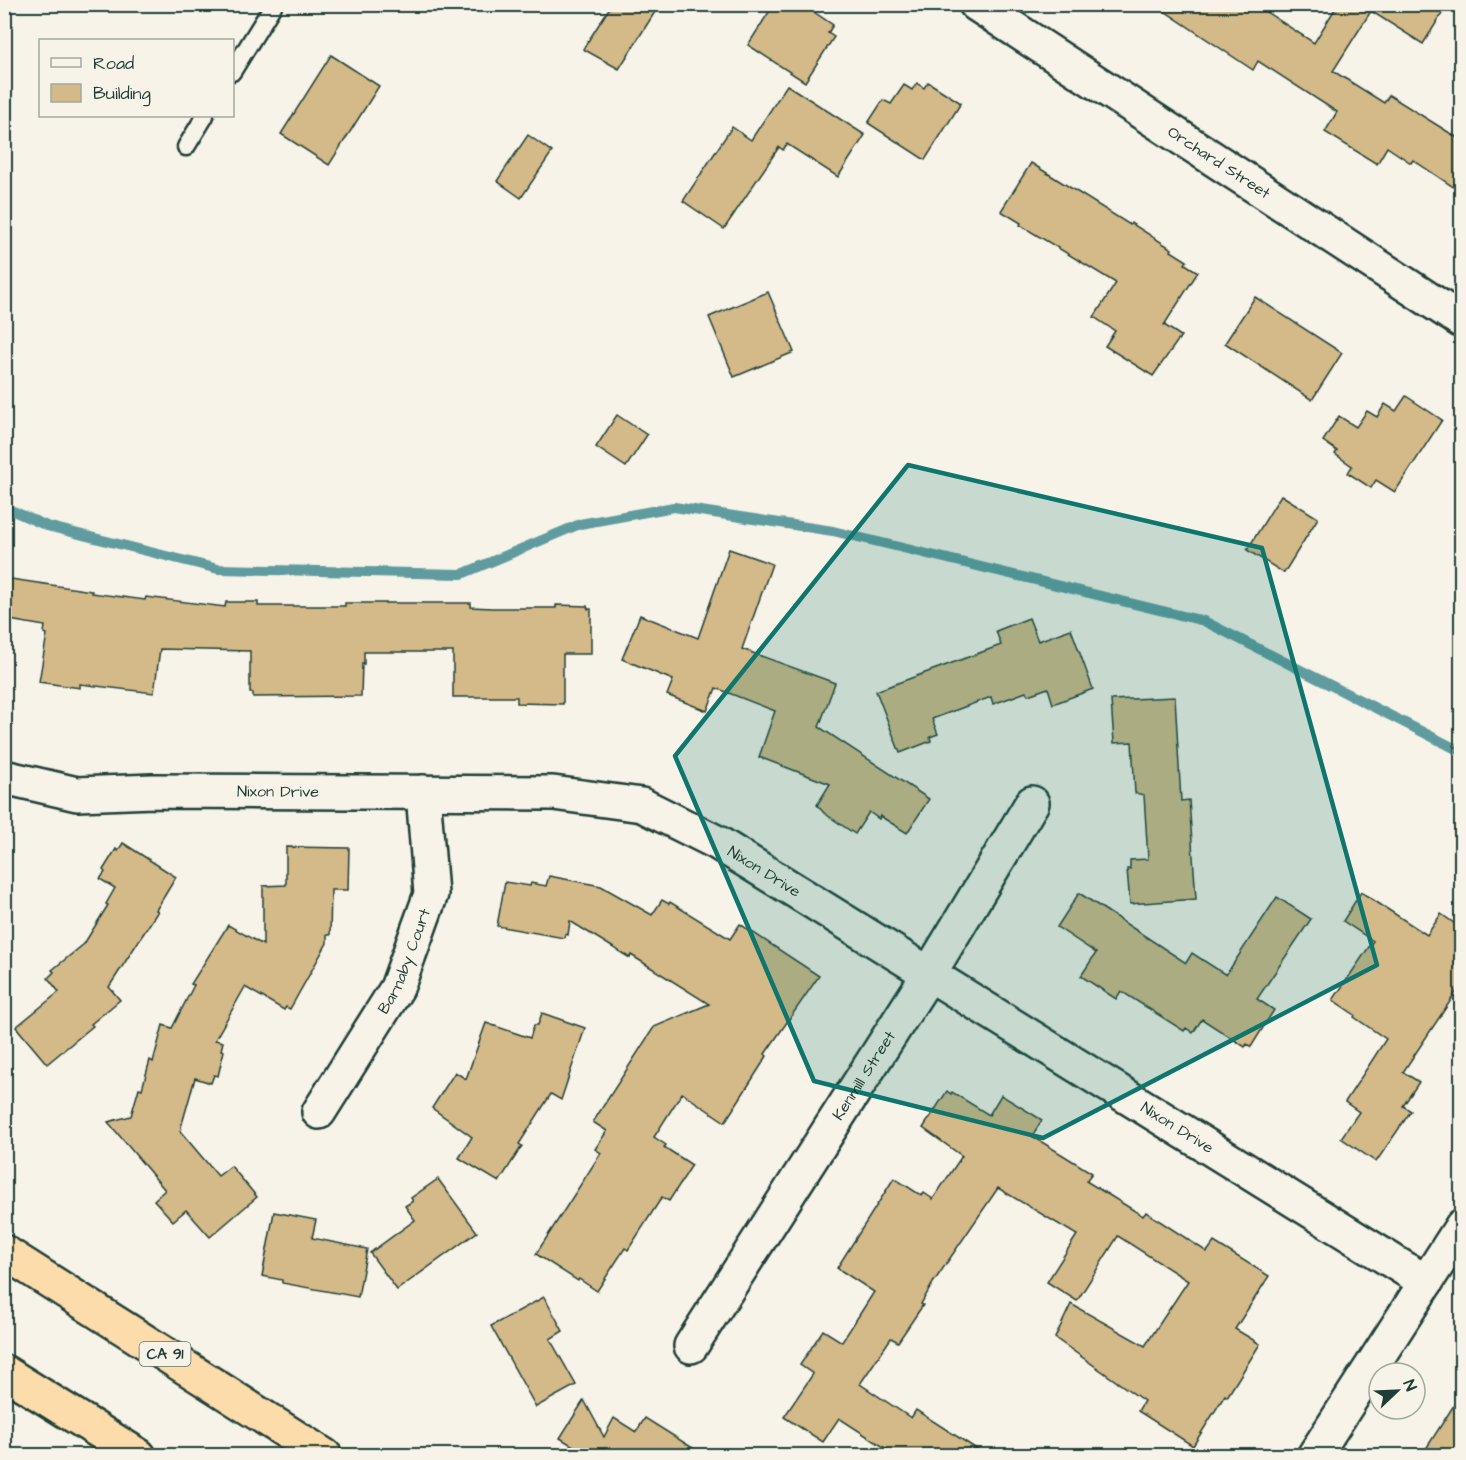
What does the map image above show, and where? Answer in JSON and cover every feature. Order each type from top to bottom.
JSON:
[{"type":"highway","name":"CA 91","points":[[4,1252],[325,1455]]},
{"type":"highway","points":[[4,1372],[139,1455]]},
{"type":"street","name":"Orchard Street","points":[[976,4],[1461,321]]},
{"type":"street","name":"Nixon Drive","points":[[5,778],[77,794],[153,791],[553,793],[642,805],[718,843],[1426,1282]]},
{"type":"street","name":"Barnaby Court","points":[[319,1112],[398,987],[431,894],[423,792]]},
{"type":"street","name":"Kenmill Street","points":[[691,1346],[929,974],[1032,802]]},
{"type":"street","points":[[1314,1455],[1461,1226]]},
{"type":"lane","points":[[234,69],[274,4]]},
{"type":"lane","points":[[186,147],[204,117]]},
{"type":"highlighted area","points":[[908,465],[1262,548],[1377,965],[1043,1138],[814,1081],[675,756]]},
{"type":"building","points":[[612,4],[660,4],[619,69],[583,49]]},
{"type":"building","points":[[774,4],[802,4],[833,25],[828,33],[834,37],[805,82],[748,45]]},
{"type":"building","points":[[1154,4],[1254,4],[1314,43],[1338,4],[1448,4],[1423,44],[1371,11],[1333,71],[1384,103],[1389,95],[1461,140],[1461,192],[1413,160],[1411,163],[1387,147],[1377,164],[1325,132],[1337,112],[1258,61],[1253,70]]},
{"type":"building","points":[[331,55],[379,86],[329,165],[281,134]]},
{"type":"building","points":[[928,82],[961,103],[925,160],[868,123],[883,100],[891,104],[904,85],[912,90],[917,83],[924,88]]},
{"type":"building","points":[[787,85],[865,135],[838,177],[787,144],[783,150],[779,147],[724,229],[683,201],[732,127],[751,140]]},
{"type":"building","points":[[528,135],[552,152],[521,198],[497,181]]},
{"type":"building","points":[[1031,163],[1172,249],[1171,251],[1187,261],[1185,264],[1198,272],[1164,325],[1181,336],[1153,376],[1105,346],[1115,331],[1094,317],[1116,283],[1001,211]]},
{"type":"building","points":[[768,292],[794,352],[734,377],[709,317]]},
{"type":"building","points":[[1255,297],[1342,353],[1312,400],[1225,343]]},
{"type":"building","points":[[1406,396],[1442,420],[1395,492],[1376,480],[1371,488],[1348,473],[1352,466],[1335,454],[1337,451],[1323,441],[1339,416],[1356,427],[1367,411],[1377,417],[1385,404],[1396,411]]},
{"type":"building","points":[[617,415],[647,435],[626,467],[596,447]]},
{"type":"building","points":[[1281,495],[1318,518],[1284,573],[1247,550]]},
{"type":"building","points":[[729,549],[772,564],[742,649],[835,683],[819,727],[929,799],[907,833],[880,816],[879,819],[869,812],[855,834],[824,813],[817,805],[830,784],[759,757],[775,711],[716,688],[707,711],[667,695],[673,680],[622,659],[640,615],[698,638]]},
{"type":"building","points":[[4,578],[92,591],[91,593],[225,607],[226,602],[258,602],[258,606],[471,603],[471,607],[492,608],[587,606],[591,609],[591,654],[563,654],[563,704],[517,703],[517,697],[453,697],[453,652],[364,652],[361,696],[253,697],[253,693],[250,693],[250,651],[160,649],[154,693],[80,684],[80,688],[39,682],[47,634],[44,633],[45,626],[4,619]]},
{"type":"building","points":[[1029,618],[1038,641],[1071,629],[1093,689],[1053,704],[1048,688],[1028,695],[1026,692],[993,704],[991,697],[932,719],[938,734],[930,737],[931,741],[900,753],[876,691],[1001,645],[996,631]]},
{"type":"building","points":[[1175,697],[1181,801],[1189,800],[1196,899],[1130,904],[1127,869],[1130,869],[1130,860],[1148,859],[1144,795],[1135,793],[1132,742],[1114,743],[1111,700]]},
{"type":"building","points":[[123,843],[176,877],[156,910],[158,911],[109,987],[120,1000],[47,1064],[16,1027],[59,992],[48,978],[54,972],[52,970],[84,944],[108,905],[106,904],[115,888],[100,879],[116,849],[118,851]]},
{"type":"building","points":[[286,847],[349,848],[348,890],[331,890],[330,935],[327,935],[327,943],[290,1009],[286,1007],[284,1010],[245,987],[215,1040],[223,1042],[221,1050],[224,1051],[218,1076],[214,1075],[211,1083],[195,1078],[180,1131],[218,1176],[231,1166],[257,1197],[210,1237],[186,1210],[173,1221],[154,1200],[165,1190],[108,1122],[131,1116],[150,1060],[153,1062],[163,1025],[172,1028],[194,985],[191,984],[228,925],[263,945],[263,886],[286,885]]},
{"type":"building","points":[[549,876],[601,886],[652,915],[662,900],[669,904],[670,902],[730,939],[740,924],[819,976],[765,1054],[767,1056],[725,1122],[682,1093],[654,1137],[666,1145],[664,1147],[692,1165],[669,1201],[662,1197],[628,1250],[625,1248],[597,1291],[536,1254],[601,1153],[595,1149],[607,1131],[593,1122],[654,1027],[709,1004],[631,955],[630,958],[570,921],[568,935],[565,934],[564,938],[497,926],[505,882],[546,886]]},
{"type":"building","points":[[1361,892],[1427,935],[1441,914],[1461,928],[1461,985],[1403,1072],[1419,1082],[1403,1106],[1411,1111],[1376,1162],[1341,1138],[1359,1112],[1345,1102],[1386,1039],[1333,1000],[1373,941],[1343,921]]},
{"type":"building","points":[[1079,893],[1186,963],[1192,953],[1226,975],[1277,897],[1311,919],[1257,999],[1274,1010],[1251,1047],[1247,1044],[1245,1047],[1202,1019],[1193,1033],[1186,1028],[1184,1031],[1121,991],[1116,999],[1081,976],[1096,953],[1057,927]]},
{"type":"building","points":[[542,1013],[585,1028],[561,1100],[551,1094],[519,1144],[522,1146],[499,1182],[459,1158],[472,1137],[432,1108],[455,1072],[466,1079],[486,1023],[530,1038],[534,1025],[538,1025]]},
{"type":"building","points":[[947,1091],[989,1115],[1001,1095],[1042,1120],[1032,1136],[1092,1173],[1086,1181],[1143,1216],[1146,1212],[1207,1252],[1214,1242],[1269,1276],[1235,1329],[1260,1344],[1193,1446],[1138,1411],[1144,1401],[1055,1338],[1071,1304],[1145,1346],[1188,1281],[1118,1236],[1077,1301],[1047,1282],[1077,1235],[998,1188],[933,1283],[921,1304],[923,1305],[898,1342],[891,1338],[860,1384],[911,1418],[916,1410],[986,1455],[896,1455],[839,1418],[823,1442],[784,1417],[813,1374],[800,1365],[823,1330],[842,1342],[874,1292],[837,1268],[894,1178],[922,1196],[924,1193],[933,1199],[962,1156],[923,1128]]},
{"type":"building","points":[[438,1179],[477,1232],[397,1290],[370,1253],[415,1220],[405,1206],[413,1201],[411,1198]]},
{"type":"building","points":[[274,1212],[316,1220],[312,1238],[367,1249],[358,1297],[282,1283],[282,1280],[262,1276]]},
{"type":"building","points":[[544,1297],[563,1331],[550,1339],[576,1385],[536,1407],[491,1326]]},
{"type":"building","points":[[1461,1394],[1461,1455],[1422,1455]]},
{"type":"building","points":[[584,1400],[604,1437],[614,1418],[636,1432],[645,1418],[704,1455],[588,1455],[560,1438]]},
{"type":"waterway","points":[[4,507],[47,526],[218,569],[462,574],[580,524],[674,507],[833,531],[1204,621],[1462,752]]}]
